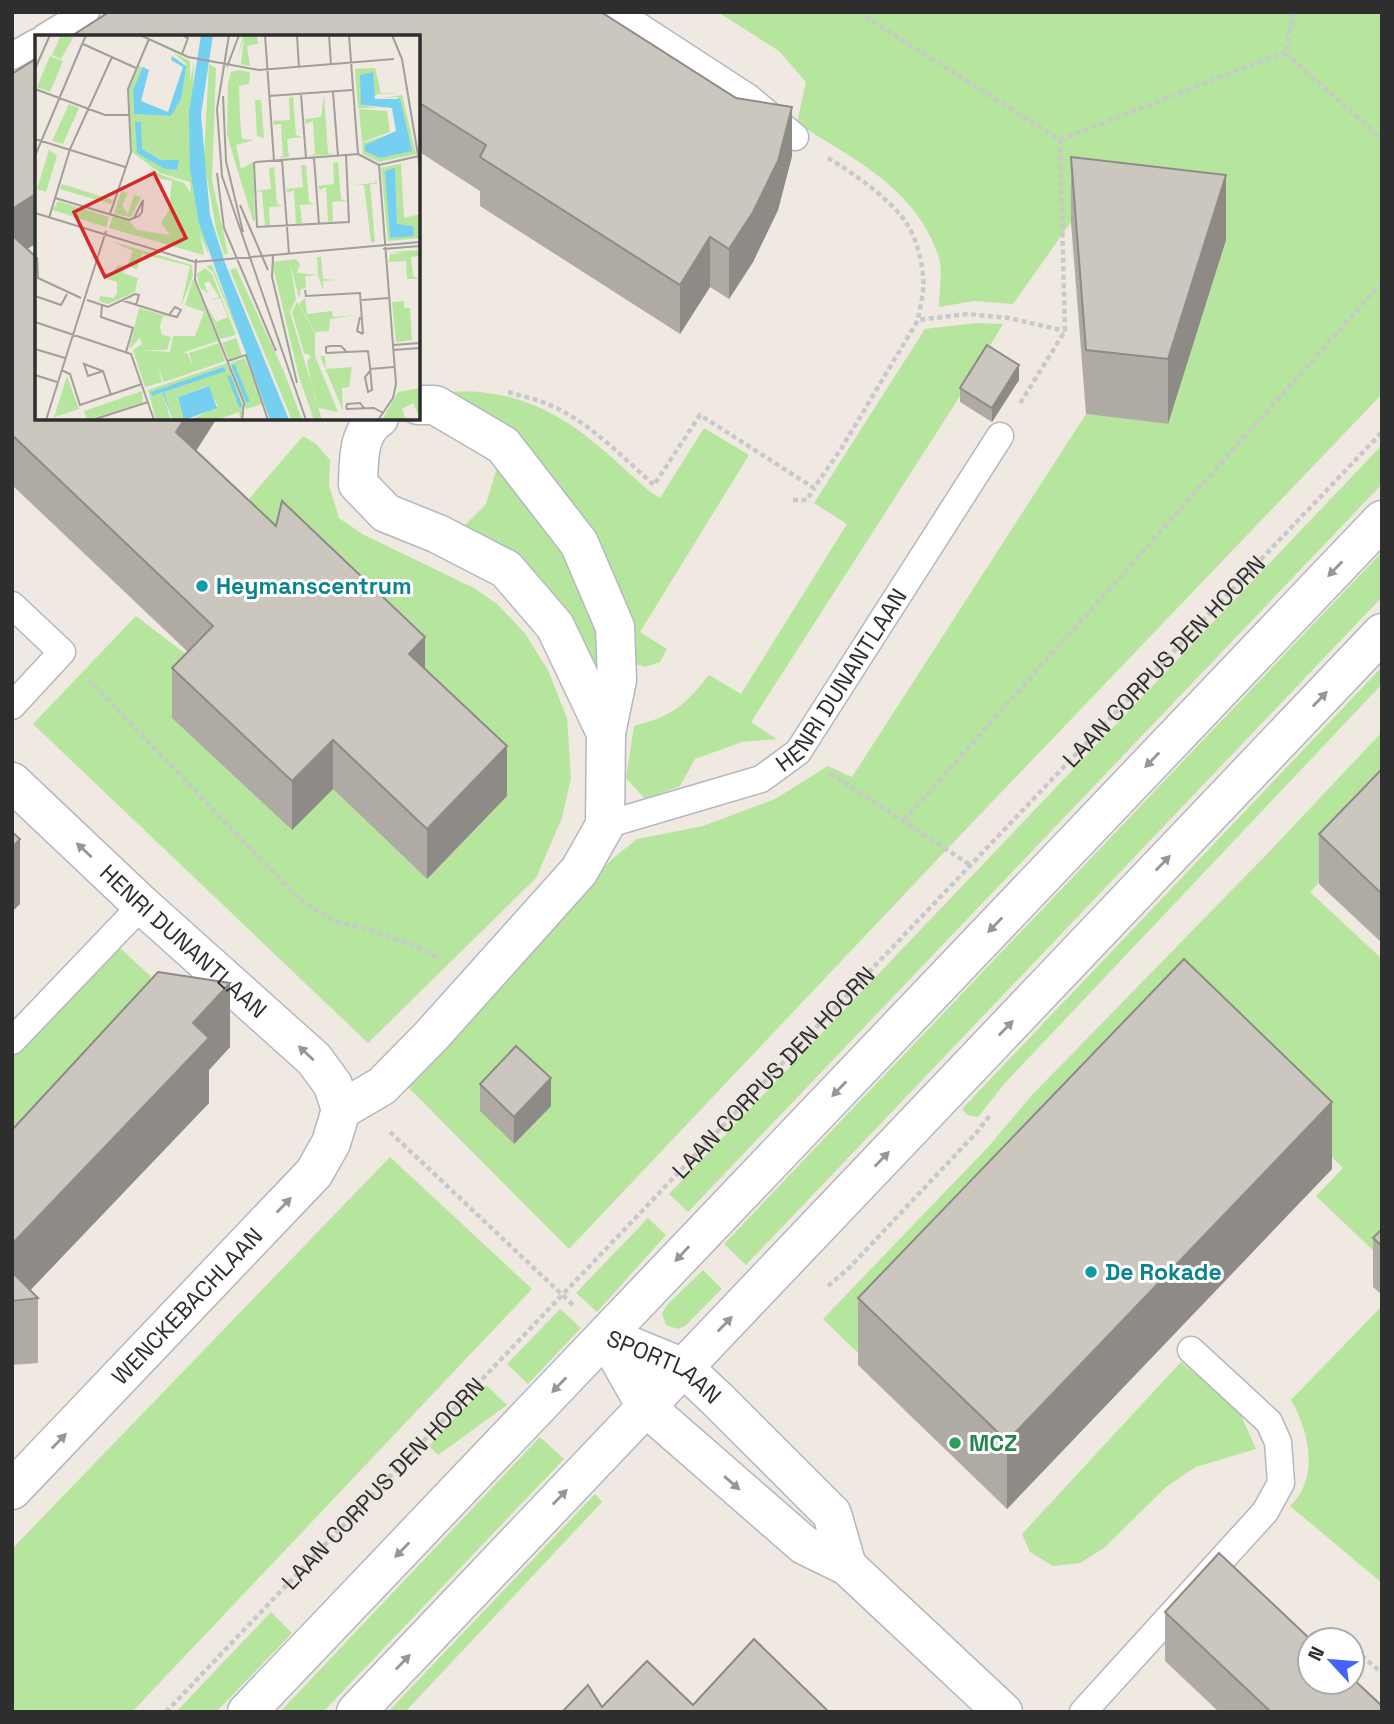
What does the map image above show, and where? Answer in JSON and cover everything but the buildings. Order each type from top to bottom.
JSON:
[{"type":"street","points":[[341,1110],[382,1086],[432,1035],[579,871],[605,825],[606,733],[617,680],[615,627],[579,543],[503,445],[435,405],[420,405]]},
{"type":"street","points":[[376,420],[359,449],[358,484],[386,513],[438,534],[506,569],[555,626],[606,733]]},
{"type":"street","points":[[247,1712],[1382,520]]},
{"type":"street","points":[[356,1712],[1382,633]]},
{"type":"street","name":"HENRI DUNANTLAAN","points":[[12,782],[142,905],[314,1059],[333,1085],[341,1110]]},
{"type":"street","name":"WENCKEBACHLAAN","points":[[12,1490],[314,1173],[331,1143],[341,1110]]},
{"type":"street","name":"SPORTLAAN","points":[[606,1336],[684,1368],[832,1514],[847,1566]]},
{"type":"street","name":"SPORTLAAN","points":[[606,1336],[646,1408],[804,1545],[847,1566],[1003,1712]]},
{"type":"lane","points":[[48,35],[86,12]]},
{"type":"lane","points":[[617,12],[749,97],[794,137]]},
{"type":"lane","points":[[12,56],[35,43]]},
{"type":"lane","name":"HENRI DUNANTLAAN","points":[[605,825],[761,779],[798,752],[1000,436]]},
{"type":"lane","points":[[12,605],[62,652],[12,706]]},
{"type":"lane","points":[[12,1041],[142,905]]},
{"type":"lane","points":[[1083,1712],[1265,1512],[1282,1483],[1278,1442],[1269,1422],[1191,1350]]},
{"type":"path","points":[[858,12],[1060,140]]},
{"type":"path","points":[[1285,53],[1294,12]]},
{"type":"path","points":[[1060,140],[1285,53]]},
{"type":"path","points":[[1285,53],[1382,139]]},
{"type":"path","points":[[793,500],[807,500],[841,449],[918,320],[924,278],[917,248],[907,224],[882,198],[848,170],[794,137]]},
{"type":"path","points":[[1000,436],[1065,331],[1060,140]]},
{"type":"path","points":[[904,820],[1382,282]]},
{"type":"path","points":[[918,320],[967,314],[1009,318],[1065,331]]},
{"type":"path","points":[[497,389],[541,402],[569,415],[597,435],[654,485],[699,415],[814,488]]},
{"type":"path","name":"LAAN CORPUS DEN HOORN","points":[[166,1712],[1382,432]]},
{"type":"path","points":[[62,652],[299,899],[335,922],[360,927],[411,944],[483,978]]},
{"type":"path","points":[[798,752],[970,865]]},
{"type":"path","points":[[341,1110],[386,1128],[563,1296]]},
{"type":"path","points":[[1366,1659],[1382,1673]]},
{"type":"green space","points":[[718,12],[1382,12],[1382,394],[569,1249],[406,1085],[611,860],[637,839],[703,826],[775,799],[828,766],[852,777],[1086,414],[1168,424],[1226,241],[1071,222],[1013,304],[974,301],[939,307],[939,258],[916,213],[881,178],[797,123],[806,82],[779,51]]},
{"type":"green space","points":[[976,323],[1003,324],[955,404],[751,722],[777,739],[742,742],[695,759],[680,786],[645,799],[626,778],[634,726],[659,718],[677,708],[709,675],[741,694],[847,524],[814,503],[925,329]]},
{"type":"green space","points":[[442,392],[480,392],[507,397],[553,414],[573,426],[660,498],[704,428],[749,455],[640,632],[667,649],[660,662],[645,667],[633,663],[622,619]]},
{"type":"green space","points":[[303,436],[316,444],[330,460],[329,485],[339,518],[364,535],[474,588],[497,604],[524,632],[548,670],[567,718],[571,778],[562,818],[536,878],[368,1043],[33,724],[136,616],[213,675],[291,830],[333,789],[427,879],[507,796],[224,528]]},
{"type":"green space","points":[[1382,445],[1382,484],[688,1212],[669,1194]]},
{"type":"green space","points":[[498,464],[570,561],[596,629],[604,690],[460,530],[486,504]]},
{"type":"green space","points":[[1382,552],[1382,597],[746,1265],[724,1244]]},
{"type":"green space","points":[[1382,667],[1382,684],[1005,1083],[978,1117],[968,1115],[962,1109]]},
{"type":"green space","points":[[1382,732],[1382,815],[1310,892],[1382,959],[1382,1259],[1316,1196],[1343,1168],[1185,1014],[857,1352],[823,1319],[989,1146],[1032,1095]]},
{"type":"green space","points":[[118,946],[176,1000],[12,1168],[12,1058]]},
{"type":"green space","points":[[390,1157],[532,1289],[132,1712],[12,1712],[12,1549]]},
{"type":"green space","points":[[648,1218],[666,1235],[597,1312],[576,1293]]},
{"type":"green space","points":[[703,1270],[722,1289],[685,1326],[678,1329],[666,1325],[662,1314],[666,1306]]},
{"type":"green space","points":[[1382,1306],[1382,1583],[1290,1506],[1299,1495],[1308,1468],[1307,1440],[1291,1400]]},
{"type":"green space","points":[[560,1309],[581,1328],[528,1384],[507,1364]]},
{"type":"green space","points":[[1181,1362],[1239,1411],[1256,1449],[1196,1467],[1166,1487],[1104,1548],[1080,1563],[1053,1566],[1030,1552],[1022,1534]]},
{"type":"green space","points":[[486,1385],[507,1405],[438,1455],[429,1446]]},
{"type":"green space","points":[[540,1437],[564,1459],[323,1712],[280,1712]]},
{"type":"green space","points":[[595,1494],[602,1502],[405,1712],[388,1712]]},
{"type":"green space","points":[[271,1612],[292,1633],[216,1712],[176,1712]]},
{"type":"place","name":"Heymanscentrum","points":[[202,586]]},
{"type":"place","name":"De Rokade","points":[[1091,1272]]},
{"type":"place","name":"MCZ","points":[[955,1443]]}]
